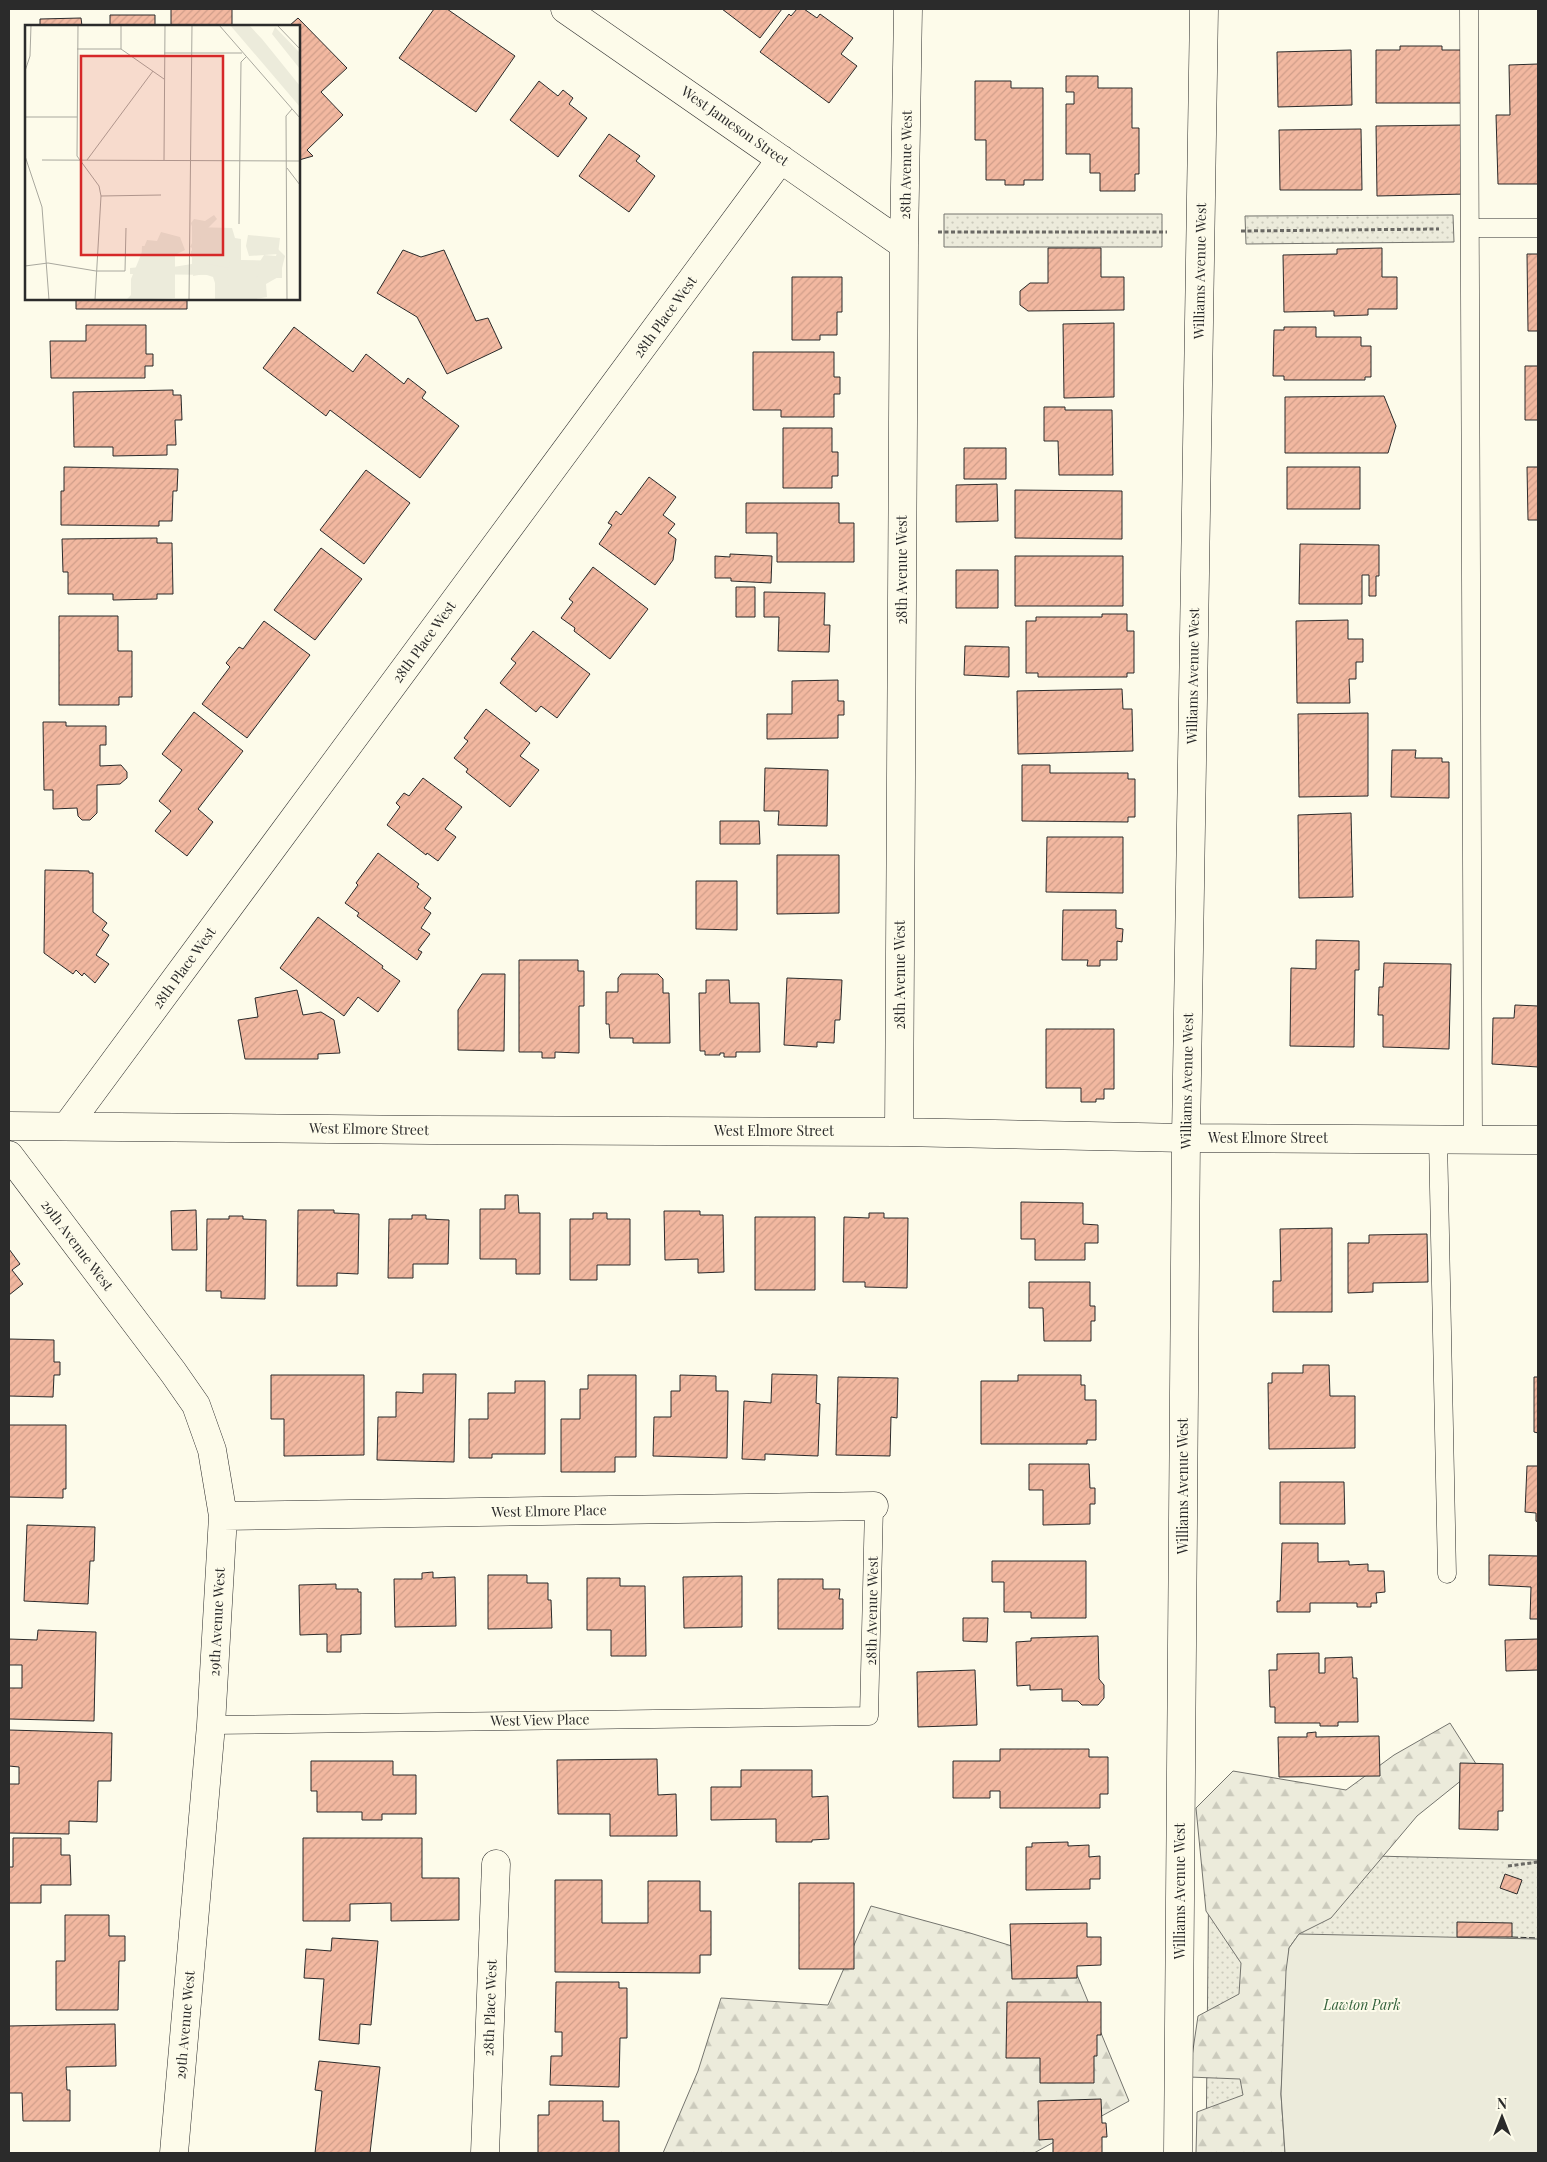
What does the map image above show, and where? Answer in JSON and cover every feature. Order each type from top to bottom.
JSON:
[{"type":"street","name":"West Jameson Street","points":[[565,9],[782,158],[904,245]]},
{"type":"street","name":"28th Avenue West","points":[[899,1132],[904,245],[908,9]]},
{"type":"street","name":"Williams Avenue West","points":[[1178,2153],[1186,1138],[1204,9]]},
{"type":"street","name":"28th Place West","points":[[67,1126],[782,158]]},
{"type":"street","name":"West Elmore Street","points":[[9,1126],[899,1132],[1186,1138],[1538,1140]]},
{"type":"street","name":"29th Avenue West","points":[[9,1154],[196,1405],[212,1450],[223,1516],[211,1725],[174,2153]]},
{"type":"street","name":"West Elmore Place","points":[[223,1516],[874,1506]]},
{"type":"street","name":"28th Place West","points":[[485,2153],[496,1864]]},
{"type":"lane","points":[[1469,9],[1473,1140]]},
{"type":"lane","points":[[1470,228],[1538,228]]},
{"type":"lane","points":[[1438,1138],[1447,1574]]},
{"type":"lane","name":"28th Avenue West","points":[[869,1716],[874,1506]]},
{"type":"lane","name":"West View Place","points":[[211,1725],[869,1716]]},
{"type":"path","points":[[1240,231],[1470,228]]},
{"type":"path","points":[[937,232],[1166,232]]},
{"type":"path","points":[[1508,1866],[1538,1862]]},
{"type":"green space","points":[[944,214],[1162,214],[1162,247],[944,247]]},
{"type":"green space","points":[[1453,215],[1454,242],[1246,244],[1245,216]]},
{"type":"green space","points":[[1450,1723],[1478,1767],[1417,1816],[1331,1918],[1299,1934],[1289,1948],[1281,2094],[1285,2153],[1196,2153],[1197,2112],[1243,2095],[1240,2079],[1189,2077],[1198,2016],[1239,1994],[1241,1963],[1206,1911],[1196,1808],[1233,1771],[1346,1790],[1394,1755]]},
{"type":"green space","name":"Lawton Park","points":[[1209,1852],[1538,1860],[1538,2153],[1206,2153]]},
{"type":"green space","points":[[871,1906],[970,1933],[1073,1965],[1129,2101],[1034,2153],[663,2153],[698,2071],[721,1998],[828,2005]]},
{"type":"green space","points":[[1299,1934],[1538,1939],[1538,2153],[1285,2153],[1281,2094],[1286,1971],[1289,1948]]},
{"type":"building","points":[[171,9],[232,9],[232,25],[171,25]]},
{"type":"building","points":[[434,9],[447,9],[515,56],[476,112],[399,58]]},
{"type":"building","points":[[722,9],[782,9],[760,38]]},
{"type":"building","points":[[797,9],[804,9],[817,18],[820,14],[853,38],[841,54],[857,66],[829,103],[760,52],[789,14],[791,16]]},
{"type":"building","points":[[110,15],[155,15],[155,25],[110,25]]},
{"type":"building","points":[[81,18],[82,25],[40,25],[40,19]]},
{"type":"building","points":[[298,18],[347,68],[321,92],[343,115],[307,150],[313,156],[300,160],[300,25],[290,25]]},
{"type":"building","points":[[1400,46],[1442,46],[1442,50],[1465,50],[1465,103],[1376,103],[1376,50],[1400,50]]},
{"type":"building","points":[[1351,50],[1352,105],[1278,107],[1277,52]]},
{"type":"building","points":[[1538,64],[1538,184],[1498,184],[1496,115],[1510,115],[1509,65]]},
{"type":"building","points":[[1066,76],[1098,76],[1098,88],[1132,88],[1132,128],[1139,128],[1139,174],[1135,174],[1135,191],[1100,191],[1100,173],[1090,173],[1090,154],[1066,154],[1066,104],[1074,104],[1074,92],[1066,92]]},
{"type":"building","points":[[539,81],[558,96],[563,90],[573,98],[569,104],[587,118],[558,157],[510,120]]},
{"type":"building","points":[[975,81],[1011,81],[1011,88],[1043,88],[1043,180],[1024,180],[1024,185],[1005,185],[1005,180],[986,180],[986,140],[975,140]]},
{"type":"building","points":[[1465,125],[1466,194],[1377,196],[1376,126]]},
{"type":"building","points":[[1361,129],[1362,190],[1280,190],[1279,130]]},
{"type":"building","points":[[609,134],[640,156],[636,161],[655,176],[629,212],[579,176]]},
{"type":"building","points":[[1048,248],[1101,248],[1101,277],[1124,277],[1124,310],[1028,311],[1020,305],[1020,291],[1030,283],[1048,283]]},
{"type":"building","points":[[1382,248],[1382,277],[1397,277],[1397,309],[1368,309],[1368,315],[1334,316],[1334,311],[1284,312],[1283,255],[1337,254],[1337,249]]},
{"type":"building","points":[[403,250],[421,257],[444,250],[476,321],[488,318],[502,348],[447,374],[417,317],[377,293]]},
{"type":"building","points":[[1527,254],[1538,254],[1538,331],[1528,331]]},
{"type":"building","points":[[792,277],[842,277],[842,312],[837,312],[837,335],[820,335],[820,340],[792,340]]},
{"type":"building","points":[[76,300],[187,300],[187,309],[76,309]]},
{"type":"building","points":[[1114,323],[1114,397],[1064,398],[1063,324]]},
{"type":"building","points":[[86,325],[146,325],[146,354],[153,354],[153,366],[145,366],[145,378],[51,378],[50,341],[86,341]]},
{"type":"building","points":[[294,327],[353,372],[366,354],[404,384],[408,378],[426,392],[422,398],[459,426],[420,478],[330,410],[326,416],[263,368]]},
{"type":"building","points":[[1284,327],[1316,327],[1316,337],[1361,337],[1361,346],[1371,346],[1371,377],[1365,377],[1365,380],[1284,380],[1284,376],[1273,376],[1274,330],[1284,330]]},
{"type":"building","points":[[753,352],[834,352],[834,377],[840,377],[840,394],[834,394],[834,417],[781,417],[781,410],[753,410]]},
{"type":"building","points":[[1525,366],[1538,366],[1538,420],[1525,420]]},
{"type":"building","points":[[173,390],[173,395],[181,395],[182,420],[175,420],[176,445],[167,445],[167,455],[113,456],[113,447],[74,447],[73,392]]},
{"type":"building","points":[[1384,396],[1396,426],[1388,453],[1285,453],[1285,397]]},
{"type":"building","points":[[1044,407],[1065,407],[1065,410],[1112,410],[1113,475],[1059,475],[1058,441],[1044,441]]},
{"type":"building","points":[[783,428],[832,428],[832,452],[838,452],[838,476],[832,476],[832,488],[783,488]]},
{"type":"building","points":[[964,448],[1006,448],[1006,479],[964,479]]},
{"type":"building","points":[[64,467],[178,469],[177,491],[173,491],[172,521],[159,521],[159,526],[61,525],[61,491],[64,491]]},
{"type":"building","points":[[1287,467],[1360,467],[1360,509],[1287,509]]},
{"type":"building","points":[[1527,467],[1538,467],[1538,520],[1528,520]]},
{"type":"building","points":[[366,470],[410,503],[364,564],[320,530]]},
{"type":"building","points":[[649,477],[676,497],[663,515],[675,524],[668,533],[676,539],[673,560],[655,585],[599,544],[612,525],[608,523],[616,511],[621,515]]},
{"type":"building","points":[[997,484],[998,521],[956,522],[956,485]]},
{"type":"building","points":[[1015,490],[1122,491],[1122,539],[1015,538]]},
{"type":"building","points":[[746,503],[839,503],[839,523],[854,523],[854,562],[777,562],[777,533],[746,533]]},
{"type":"building","points":[[157,538],[157,543],[172,543],[173,594],[157,594],[157,599],[113,600],[113,594],[68,594],[68,572],[63,572],[62,539]]},
{"type":"building","points":[[1300,544],[1379,545],[1379,576],[1376,576],[1376,596],[1369,596],[1369,575],[1362,575],[1362,604],[1299,604]]},
{"type":"building","points":[[321,548],[362,579],[315,640],[274,610]]},
{"type":"building","points":[[730,554],[772,556],[771,583],[731,581],[731,578],[715,578],[715,556],[730,557]]},
{"type":"building","points":[[1015,556],[1123,556],[1123,606],[1015,606]]},
{"type":"building","points":[[593,567],[648,609],[610,659],[574,631],[575,628],[561,618],[573,602],[569,599]]},
{"type":"building","points":[[956,570],[998,570],[998,608],[956,608]]},
{"type":"building","points":[[736,587],[755,587],[755,617],[736,617]]},
{"type":"building","points":[[764,592],[825,593],[824,625],[830,625],[829,652],[778,651],[779,617],[764,617]]},
{"type":"building","points":[[1102,614],[1127,614],[1127,631],[1134,631],[1134,673],[1127,673],[1127,677],[1038,677],[1038,673],[1026,673],[1026,621],[1036,621],[1036,617],[1102,617]]},
{"type":"building","points":[[59,616],[118,616],[118,651],[132,651],[132,697],[119,697],[119,705],[59,705]]},
{"type":"building","points":[[1348,620],[1348,639],[1363,639],[1363,662],[1356,662],[1356,679],[1349,679],[1350,703],[1297,703],[1296,621]]},
{"type":"building","points":[[264,621],[310,655],[247,738],[202,704],[230,667],[226,663],[239,647],[243,649]]},
{"type":"building","points":[[533,631],[590,674],[557,718],[541,706],[536,712],[500,683],[516,663],[511,659]]},
{"type":"building","points":[[965,646],[1009,647],[1009,677],[964,675]]},
{"type":"building","points":[[838,680],[838,701],[844,701],[844,715],[838,715],[838,738],[767,739],[767,714],[792,714],[792,681]]},
{"type":"building","points":[[1122,689],[1123,709],[1132,709],[1133,751],[1018,754],[1017,691]]},
{"type":"building","points":[[486,709],[530,743],[520,756],[539,770],[510,807],[466,772],[468,769],[454,758],[468,741],[464,738]]},
{"type":"building","points":[[194,712],[243,751],[198,809],[213,822],[187,856],[155,831],[171,811],[159,801],[182,770],[162,754]]},
{"type":"building","points":[[1368,713],[1368,796],[1299,797],[1298,714]]},
{"type":"building","points":[[43,722],[66,722],[66,726],[106,726],[106,745],[100,745],[100,766],[121,765],[127,772],[127,778],[120,784],[97,785],[97,813],[90,820],[82,820],[78,816],[77,808],[53,809],[53,790],[44,790]]},
{"type":"building","points":[[1392,750],[1416,750],[1415,758],[1442,758],[1442,762],[1449,762],[1449,798],[1391,797]]},
{"type":"building","points":[[1022,765],[1050,765],[1050,773],[1128,773],[1128,779],[1135,779],[1135,817],[1128,817],[1128,822],[1022,821]]},
{"type":"building","points":[[765,768],[828,770],[827,826],[778,825],[779,811],[764,811]]},
{"type":"building","points":[[423,778],[462,807],[445,829],[456,837],[438,861],[427,853],[426,855],[387,825],[400,807],[396,803],[404,793],[409,796]]},
{"type":"building","points":[[1351,813],[1353,897],[1299,898],[1298,815]]},
{"type":"building","points":[[720,821],[759,821],[760,844],[720,844]]},
{"type":"building","points":[[1047,837],[1123,837],[1123,893],[1046,892]]},
{"type":"building","points":[[378,853],[419,884],[417,887],[431,898],[424,908],[431,913],[421,928],[430,934],[418,950],[422,952],[417,960],[357,916],[359,913],[345,903],[358,885],[356,883]]},
{"type":"building","points":[[777,855],[839,855],[839,913],[777,914]]},
{"type":"building","points":[[45,870],[89,871],[89,873],[93,873],[93,912],[107,923],[102,930],[109,935],[96,955],[109,964],[95,983],[84,973],[82,976],[76,970],[73,974],[44,953]]},
{"type":"building","points":[[696,881],[737,881],[737,930],[696,929]]},
{"type":"building","points":[[1063,910],[1116,910],[1116,928],[1123,929],[1122,942],[1117,941],[1117,960],[1100,960],[1100,966],[1087,966],[1088,960],[1062,960]]},
{"type":"building","points":[[318,917],[400,981],[378,1012],[358,997],[344,1016],[280,968]]},
{"type":"building","points":[[1316,940],[1359,941],[1359,970],[1355,970],[1354,1047],[1290,1046],[1291,968],[1316,969]]},
{"type":"building","points":[[519,960],[578,960],[578,971],[584,971],[584,1006],[579,1006],[579,1053],[555,1052],[555,1058],[542,1058],[542,1052],[519,1052]]},
{"type":"building","points":[[1384,963],[1451,964],[1449,1049],[1383,1047],[1383,1015],[1378,1015],[1379,987],[1383,987]]},
{"type":"building","points":[[482,974],[505,974],[504,1051],[458,1050],[458,1010]]},
{"type":"building","points":[[621,974],[658,974],[663,979],[663,993],[669,993],[670,1043],[633,1043],[633,1038],[610,1038],[609,1024],[606,1024],[606,992],[618,992],[618,978]]},
{"type":"building","points":[[787,978],[842,980],[840,1020],[835,1020],[834,1043],[817,1042],[817,1047],[784,1045]]},
{"type":"building","points":[[706,980],[729,980],[730,1003],[759,1003],[760,1052],[736,1052],[736,1057],[724,1057],[724,1053],[720,1053],[720,1055],[705,1055],[705,1051],[700,1051],[699,993],[706,993]]},
{"type":"building","points":[[297,990],[303,1015],[321,1012],[334,1020],[340,1053],[318,1054],[318,1059],[245,1059],[238,1020],[258,1017],[255,998]]},
{"type":"building","points":[[1515,1005],[1538,1006],[1538,1067],[1492,1064],[1493,1018],[1514,1018]]},
{"type":"building","points":[[1046,1029],[1114,1029],[1114,1089],[1104,1089],[1104,1099],[1096,1099],[1096,1102],[1081,1102],[1081,1088],[1046,1088]]},
{"type":"building","points":[[505,1195],[518,1195],[519,1213],[540,1213],[540,1274],[516,1274],[516,1259],[480,1259],[480,1209],[505,1209]]},
{"type":"building","points":[[1021,1202],[1083,1203],[1083,1224],[1098,1225],[1098,1243],[1085,1243],[1085,1260],[1035,1260],[1035,1239],[1021,1239]]},
{"type":"building","points":[[196,1210],[197,1250],[172,1250],[171,1211]]},
{"type":"building","points":[[298,1210],[334,1210],[334,1213],[359,1214],[358,1274],[337,1273],[337,1286],[297,1286]]},
{"type":"building","points":[[664,1211],[700,1211],[700,1215],[723,1215],[724,1272],[698,1273],[698,1259],[665,1260]]},
{"type":"building","points":[[593,1213],[607,1213],[607,1219],[630,1219],[630,1265],[597,1265],[597,1280],[570,1280],[570,1219],[593,1219]]},
{"type":"building","points":[[869,1213],[884,1213],[884,1218],[908,1218],[907,1288],[865,1287],[865,1282],[843,1282],[844,1217],[869,1218]]},
{"type":"building","points":[[412,1215],[426,1215],[426,1219],[449,1220],[448,1264],[413,1264],[413,1278],[388,1278],[389,1219],[412,1219]]},
{"type":"building","points":[[229,1216],[243,1216],[243,1219],[266,1220],[265,1299],[221,1298],[221,1291],[206,1291],[207,1219],[229,1219]]},
{"type":"building","points":[[755,1217],[815,1217],[815,1290],[755,1290]]},
{"type":"building","points":[[1332,1228],[1332,1312],[1273,1312],[1273,1281],[1281,1281],[1280,1229]]},
{"type":"building","points":[[1427,1234],[1428,1282],[1373,1283],[1373,1292],[1348,1293],[1348,1243],[1369,1243],[1369,1235]]},
{"type":"building","points":[[9,1249],[20,1264],[12,1270],[23,1284],[9,1295]]},
{"type":"building","points":[[1029,1282],[1090,1282],[1090,1306],[1095,1306],[1095,1321],[1091,1321],[1091,1341],[1044,1341],[1043,1308],[1029,1308]]},
{"type":"building","points":[[9,1339],[54,1340],[54,1362],[60,1362],[60,1375],[54,1375],[53,1397],[9,1396]]},
{"type":"building","points":[[1303,1365],[1329,1365],[1330,1396],[1355,1396],[1355,1448],[1269,1449],[1268,1383],[1272,1383],[1272,1373],[1303,1373]]},
{"type":"building","points":[[423,1374],[456,1374],[454,1462],[377,1460],[378,1417],[396,1417],[396,1392],[423,1393]]},
{"type":"building","points":[[772,1374],[817,1375],[816,1403],[820,1404],[818,1456],[765,1454],[765,1460],[742,1459],[744,1401],[771,1403]]},
{"type":"building","points":[[271,1375],[364,1375],[364,1455],[284,1456],[284,1419],[271,1419]]},
{"type":"building","points":[[588,1375],[636,1375],[636,1457],[615,1457],[615,1472],[561,1472],[561,1419],[580,1419],[580,1389],[588,1389]]},
{"type":"building","points":[[680,1375],[716,1376],[716,1391],[728,1391],[727,1458],[653,1456],[654,1417],[671,1417],[671,1391],[680,1391]]},
{"type":"building","points":[[1018,1375],[1081,1375],[1081,1385],[1085,1385],[1085,1400],[1096,1400],[1096,1440],[1087,1440],[1087,1444],[981,1444],[981,1381],[1018,1381]]},
{"type":"building","points":[[838,1377],[898,1378],[897,1418],[891,1417],[890,1456],[836,1455]]},
{"type":"building","points":[[1534,1377],[1538,1377],[1538,1433],[1534,1432]]},
{"type":"building","points":[[515,1381],[545,1381],[545,1454],[492,1454],[492,1458],[469,1458],[469,1419],[488,1419],[488,1393],[515,1393]]},
{"type":"building","points":[[9,1425],[66,1425],[66,1489],[63,1489],[63,1498],[9,1497]]},
{"type":"building","points":[[1029,1464],[1089,1464],[1090,1488],[1095,1488],[1095,1504],[1090,1504],[1090,1524],[1043,1525],[1043,1490],[1029,1490]]},
{"type":"building","points":[[1527,1466],[1538,1466],[1538,1522],[1536,1521],[1536,1513],[1525,1512]]},
{"type":"building","points":[[1280,1482],[1344,1482],[1345,1524],[1280,1524]]},
{"type":"building","points":[[27,1525],[95,1527],[94,1561],[90,1561],[88,1604],[24,1601]]},
{"type":"building","points":[[1282,1543],[1318,1543],[1318,1562],[1349,1561],[1349,1565],[1368,1564],[1368,1571],[1384,1571],[1385,1592],[1376,1593],[1377,1603],[1371,1603],[1371,1607],[1357,1607],[1357,1603],[1310,1603],[1310,1612],[1277,1612],[1277,1601],[1280,1601]]},
{"type":"building","points":[[1489,1555],[1538,1556],[1538,1619],[1530,1619],[1531,1587],[1489,1585]]},
{"type":"building","points":[[992,1561],[1086,1561],[1086,1618],[1031,1618],[1031,1612],[1004,1612],[1004,1582],[992,1582]]},
{"type":"building","points":[[433,1572],[433,1578],[455,1577],[456,1626],[395,1627],[394,1579],[422,1579],[422,1573]]},
{"type":"building","points":[[488,1575],[527,1575],[527,1583],[548,1583],[548,1600],[551,1600],[552,1628],[488,1629]]},
{"type":"building","points":[[742,1576],[742,1627],[684,1628],[683,1577]]},
{"type":"building","points":[[587,1578],[620,1578],[620,1586],[645,1586],[646,1656],[611,1656],[611,1630],[587,1630]]},
{"type":"building","points":[[778,1579],[823,1579],[823,1589],[840,1589],[839,1599],[843,1599],[843,1629],[778,1629]]},
{"type":"building","points":[[336,1584],[336,1589],[358,1589],[358,1592],[361,1592],[361,1634],[341,1635],[341,1652],[327,1652],[327,1634],[300,1635],[299,1585]]},
{"type":"building","points":[[963,1618],[988,1618],[987,1642],[963,1641]]},
{"type":"building","points":[[38,1630],[96,1632],[94,1721],[9,1719],[9,1688],[22,1688],[22,1665],[9,1665],[9,1639],[37,1640]]},
{"type":"building","points":[[1098,1636],[1099,1679],[1104,1685],[1104,1698],[1098,1705],[1082,1705],[1078,1701],[1062,1701],[1062,1689],[1030,1690],[1030,1685],[1017,1686],[1016,1642],[1031,1641],[1031,1638]]},
{"type":"building","points":[[1538,1639],[1538,1670],[1506,1671],[1505,1640]]},
{"type":"building","points":[[1319,1653],[1319,1673],[1325,1673],[1325,1658],[1352,1657],[1353,1678],[1357,1678],[1358,1722],[1338,1722],[1338,1726],[1320,1726],[1320,1723],[1275,1723],[1275,1707],[1270,1707],[1269,1670],[1277,1670],[1277,1654]]},
{"type":"building","points":[[975,1670],[977,1725],[918,1727],[917,1672]]},
{"type":"building","points":[[9,1730],[112,1733],[111,1781],[98,1781],[97,1822],[69,1821],[69,1834],[9,1833],[9,1784],[19,1784],[19,1767],[9,1766]]},
{"type":"building","points":[[1316,1732],[1316,1737],[1379,1736],[1380,1776],[1279,1777],[1278,1737],[1307,1737],[1307,1733]]},
{"type":"building","points":[[1000,1749],[1089,1749],[1089,1757],[1108,1757],[1108,1794],[1100,1794],[1100,1808],[1000,1808],[1000,1791],[990,1791],[990,1798],[953,1798],[953,1761],[1000,1761]]},
{"type":"building","points":[[657,1759],[658,1795],[676,1794],[677,1836],[610,1836],[610,1814],[558,1814],[557,1760]]},
{"type":"building","points":[[311,1761],[393,1761],[393,1775],[416,1775],[416,1814],[382,1814],[382,1820],[362,1820],[362,1812],[317,1812],[317,1791],[311,1791]]},
{"type":"building","points":[[1460,1763],[1503,1764],[1503,1811],[1498,1811],[1498,1830],[1459,1829]]},
{"type":"building","points":[[741,1770],[812,1770],[812,1797],[828,1796],[829,1839],[812,1840],[812,1842],[776,1842],[776,1819],[711,1820],[711,1787],[741,1787]]},
{"type":"building","points":[[13,1838],[61,1838],[61,1855],[70,1855],[71,1885],[41,1885],[41,1903],[9,1903],[9,1867],[13,1867]]},
{"type":"building","points":[[303,1838],[422,1838],[422,1878],[459,1878],[459,1920],[391,1921],[391,1903],[350,1904],[350,1921],[303,1921]]},
{"type":"building","points":[[1068,1842],[1068,1846],[1089,1845],[1089,1857],[1100,1856],[1100,1879],[1090,1879],[1090,1889],[1026,1890],[1026,1847],[1032,1847],[1032,1843]]},
{"type":"building","points":[[1505,1874],[1522,1880],[1517,1894],[1500,1888]]},
{"type":"building","points":[[555,1880],[602,1880],[602,1923],[648,1923],[648,1881],[700,1881],[700,1911],[711,1911],[711,1955],[700,1955],[700,1973],[555,1972]]},
{"type":"building","points":[[799,1883],[854,1883],[854,1969],[799,1969]]},
{"type":"building","points":[[65,1915],[109,1915],[109,1936],[125,1936],[125,1961],[119,1961],[118,2010],[56,2010],[56,1961],[65,1961]]},
{"type":"building","points":[[1457,1922],[1512,1923],[1512,1937],[1457,1937]]},
{"type":"building","points":[[1087,1923],[1087,1937],[1101,1937],[1101,1965],[1077,1966],[1077,1978],[1012,1979],[1010,1924]]},
{"type":"building","points":[[332,1938],[378,1941],[371,2025],[360,2024],[359,2044],[319,2040],[324,1979],[304,1978],[306,1949],[331,1951]]},
{"type":"building","points":[[556,1982],[619,1982],[619,1988],[627,1988],[627,2038],[620,2038],[619,2087],[550,2085],[551,2056],[562,2056],[562,2032],[555,2032]]},
{"type":"building","points":[[1007,2002],[1101,2002],[1101,2035],[1097,2035],[1097,2056],[1094,2056],[1094,2083],[1040,2083],[1040,2058],[1006,2058]]},
{"type":"building","points":[[115,2024],[116,2066],[66,2067],[67,2090],[70,2090],[70,2121],[23,2121],[22,2093],[9,2093],[9,2026]]},
{"type":"building","points":[[319,2061],[380,2067],[370,2153],[315,2153],[322,2091],[315,2090]]},
{"type":"building","points":[[1101,2099],[1102,2123],[1106,2123],[1107,2137],[1102,2137],[1102,2153],[1053,2153],[1053,2139],[1039,2140],[1038,2101]]},
{"type":"building","points":[[549,2101],[603,2101],[603,2121],[619,2121],[619,2153],[538,2153],[538,2115],[549,2115]]},
{"type":"fence","points":[[1512,1937],[1538,1938]]}]
